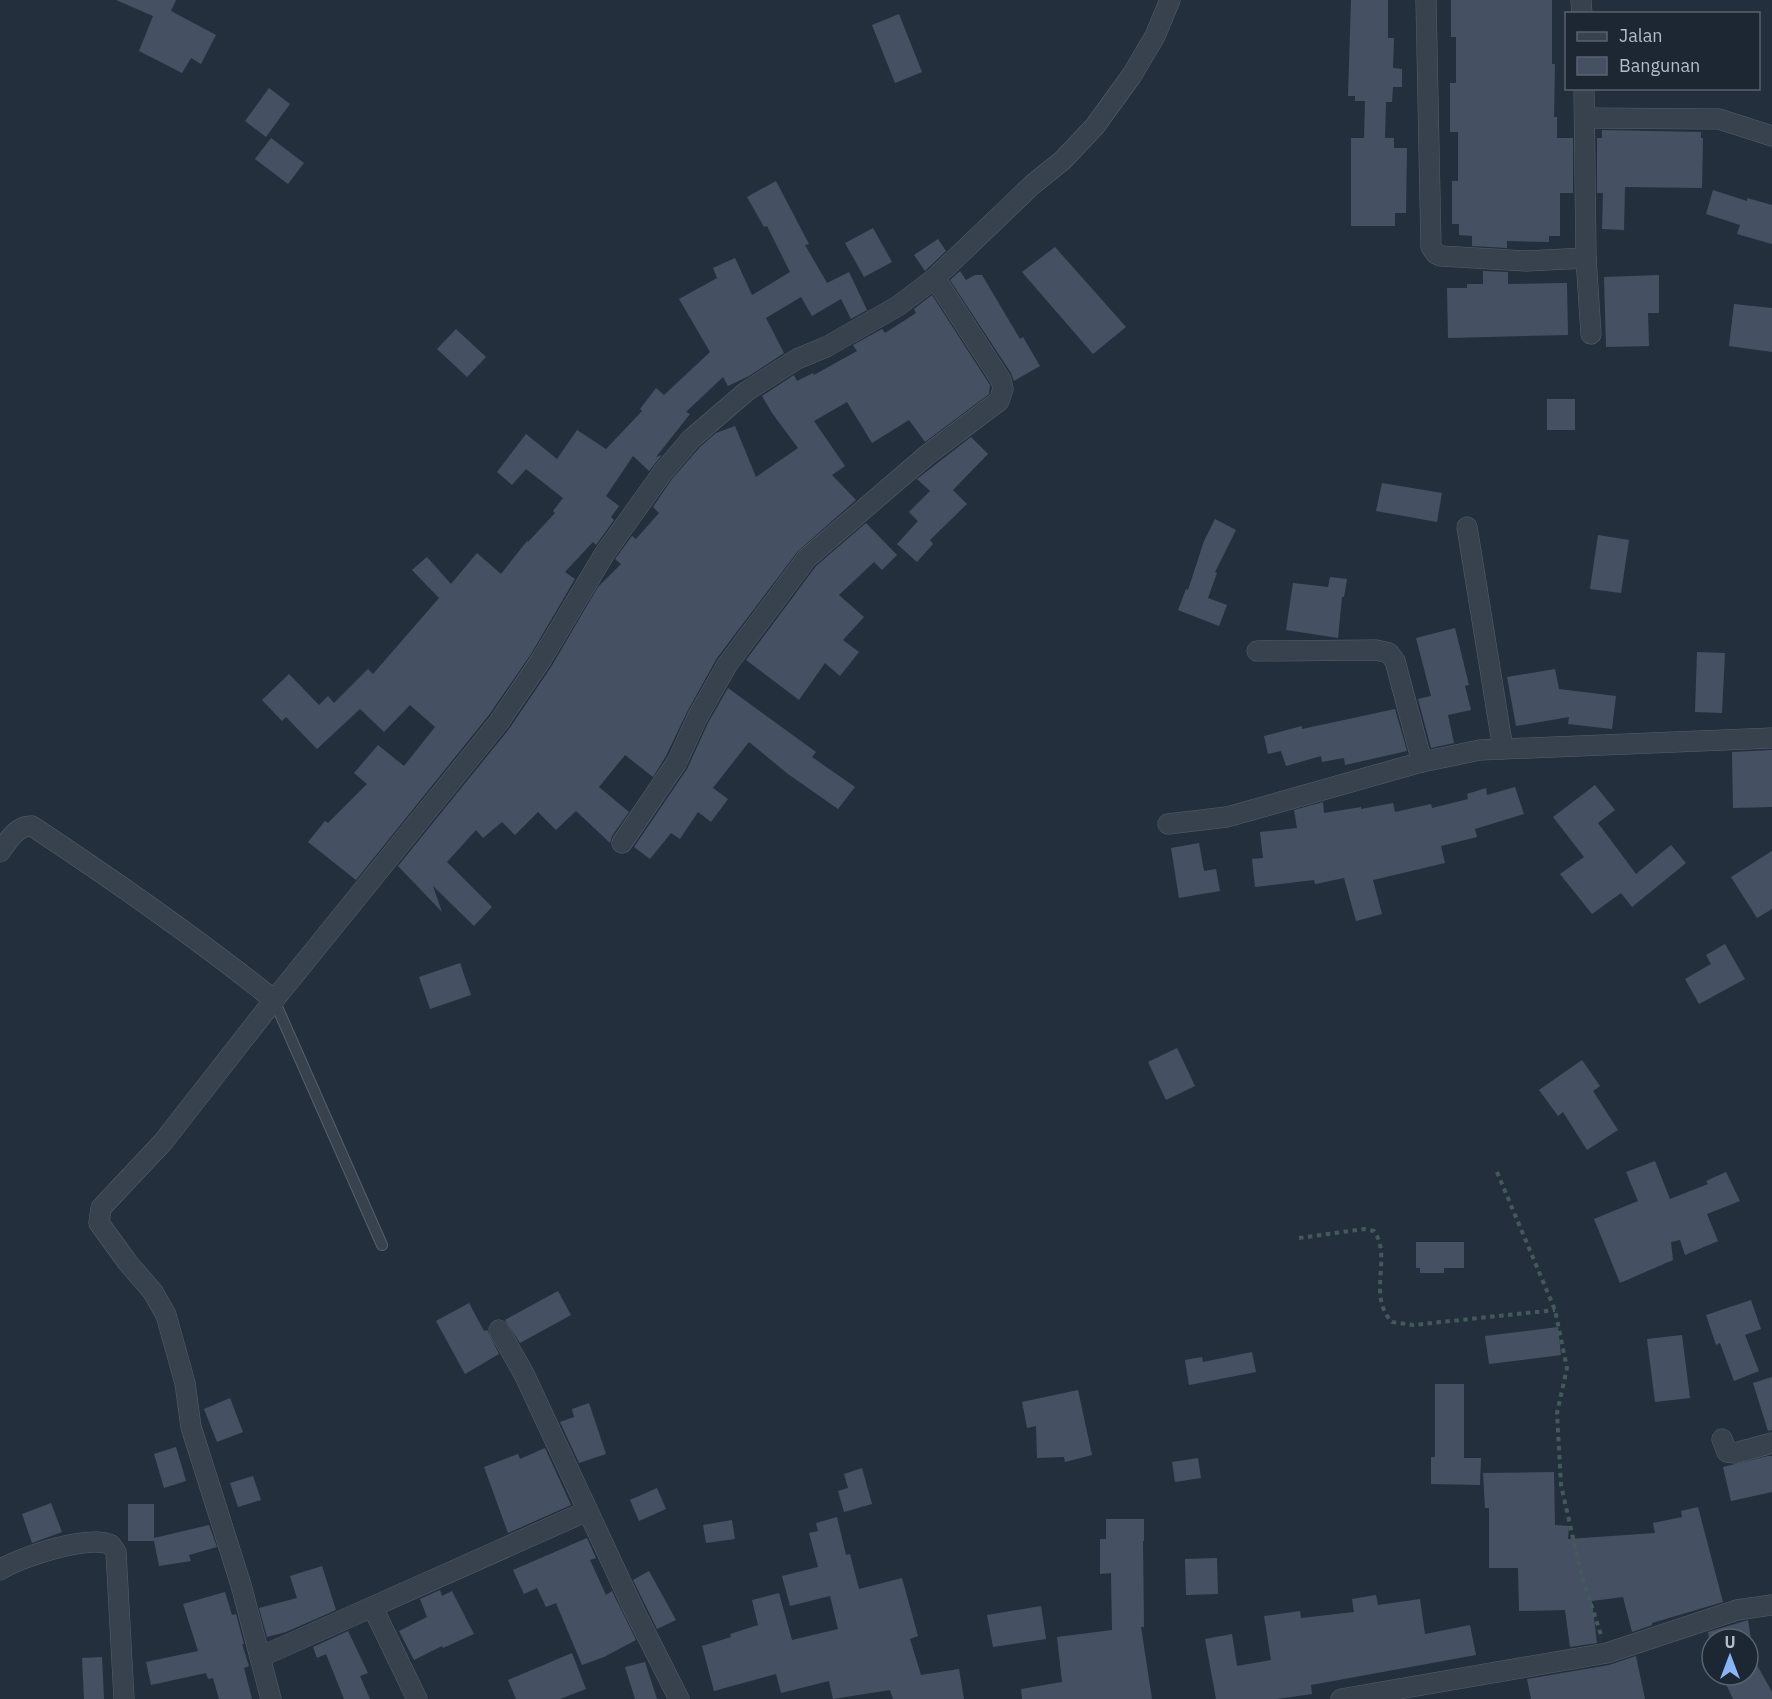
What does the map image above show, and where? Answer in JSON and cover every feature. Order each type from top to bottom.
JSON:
[{"type":"street","points":[[271,1699],[241,1585],[191,1427],[185,1383],[166,1315],[153,1292],[128,1263],[99,1223],[101,1208],[163,1142],[274,1000],[499,722],[542,660],[612,543],[663,472],[691,439],[756,385],[797,359],[826,347],[898,306],[935,278],[1032,185],[1063,160],[1095,126],[1115,102],[1144,56],[1170,0]]},
{"type":"street","points":[[1426,0],[1431,248],[1441,256],[1526,261],[1586,258]]},
{"type":"street","points":[[1584,90],[1586,258],[1591,334]]},
{"type":"street","points":[[1585,118],[1719,119],[1772,136]]},
{"type":"street","points":[[622,843],[677,762],[697,718],[727,665],[807,558],[927,455],[999,401],[1003,389],[1001,380],[935,278]]},
{"type":"street","points":[[1467,527],[1503,749]]},
{"type":"street","points":[[1257,651],[1376,650],[1389,653],[1395,661],[1422,762]]},
{"type":"street","points":[[1168,825],[1227,817],[1422,762],[1480,750],[1772,738]]},
{"type":"street","points":[[0,852],[21,828],[32,826],[110,878],[213,952],[274,1000]]},
{"type":"street","points":[[499,1330],[524,1374],[587,1511],[679,1699]]},
{"type":"street","points":[[1722,1439],[1727,1452],[1735,1453],[1772,1443]]},
{"type":"street","points":[[260,1657],[587,1511]]},
{"type":"street","points":[[0,1570],[13,1561],[54,1548],[99,1542],[111,1545],[116,1552],[124,1699]]},
{"type":"street","points":[[1341,1699],[1607,1653],[1737,1610],[1772,1605]]},
{"type":"street","points":[[373,1608],[417,1699]]},
{"type":"lane","points":[[274,1000],[382,1245]]},
{"type":"path","points":[[1497,1172],[1555,1310],[1567,1368],[1557,1413],[1562,1485],[1581,1573],[1607,1653]]},
{"type":"path","points":[[1299,1238],[1364,1230],[1374,1231],[1381,1240],[1381,1298],[1384,1310],[1392,1322],[1413,1325],[1555,1310]]},
{"type":"building","points":[[116,0],[176,0],[171,11],[216,35],[201,64],[191,58],[182,73],[139,51],[153,16]]},
{"type":"building","points":[[1351,0],[1388,0],[1388,38],[1394,38],[1393,68],[1402,69],[1402,87],[1393,87],[1392,102],[1386,102],[1385,138],[1394,138],[1394,148],[1407,148],[1406,213],[1395,213],[1395,226],[1351,226],[1351,138],[1364,138],[1365,101],[1355,101],[1355,96],[1348,96]]},
{"type":"building","points":[[1451,0],[1552,0],[1552,64],[1555,64],[1554,117],[1557,117],[1557,138],[1573,138],[1573,193],[1560,193],[1560,236],[1549,236],[1549,242],[1507,241],[1507,248],[1472,246],[1472,236],[1459,235],[1459,224],[1452,224],[1452,181],[1458,181],[1458,132],[1450,132],[1450,83],[1456,83],[1456,37],[1451,37]]},
{"type":"building","points":[[899,14],[922,72],[895,83],[872,25]]},
{"type":"building","points":[[269,88],[290,104],[266,137],[245,121]]},
{"type":"building","points":[[1602,130],[1701,132],[1701,138],[1703,138],[1702,188],[1625,187],[1624,230],[1602,229],[1603,193],[1597,193],[1597,138],[1602,138]]},
{"type":"building","points":[[271,138],[304,163],[288,184],[255,159]]},
{"type":"building","points":[[776,181],[809,244],[805,245],[827,283],[849,272],[867,310],[851,319],[841,299],[812,316],[801,297],[766,318],[784,353],[749,376],[728,386],[723,377],[686,412],[690,414],[656,457],[662,455],[649,471],[633,456],[606,496],[619,506],[611,517],[614,520],[596,545],[593,542],[565,572],[575,579],[531,654],[489,715],[356,880],[308,842],[325,821],[328,823],[367,784],[354,773],[378,745],[404,766],[435,727],[410,705],[384,732],[360,709],[317,749],[286,717],[282,721],[262,700],[289,674],[319,705],[328,696],[334,703],[368,669],[373,674],[439,598],[412,570],[427,557],[451,584],[477,553],[501,574],[527,541],[555,513],[553,511],[563,498],[526,469],[512,485],[497,472],[526,434],[557,459],[577,430],[606,449],[642,411],[640,409],[656,388],[664,395],[710,352],[679,299],[717,278],[713,268],[735,258],[752,295],[790,272],[767,226],[764,227],[747,197]]},
{"type":"building","points":[[1713,190],[1747,201],[1747,198],[1772,205],[1772,244],[1737,234],[1740,225],[1706,214]]},
{"type":"building","points":[[873,228],[892,262],[864,277],[845,243]]},
{"type":"building","points":[[938,239],[946,251],[925,271],[914,255]]},
{"type":"building","points":[[1055,247],[1126,327],[1093,354],[1022,272]]},
{"type":"building","points":[[960,271],[966,280],[975,275],[982,275],[1020,339],[1023,337],[1040,366],[1014,381],[950,280]]},
{"type":"building","points":[[1483,271],[1508,272],[1508,284],[1567,283],[1568,335],[1448,338],[1447,288],[1467,288],[1467,284],[1483,284]]},
{"type":"building","points":[[1659,275],[1659,313],[1648,313],[1649,346],[1606,347],[1604,277]]},
{"type":"building","points":[[932,295],[990,385],[989,394],[925,442],[909,420],[872,443],[847,402],[814,421],[845,466],[832,475],[856,500],[798,551],[717,658],[653,777],[625,755],[599,787],[629,812],[612,836],[610,843],[576,811],[556,830],[538,812],[515,835],[502,822],[483,838],[476,830],[447,862],[492,907],[474,926],[433,886],[442,912],[398,866],[509,729],[551,667],[598,587],[621,564],[615,559],[632,536],[636,539],[659,513],[653,507],[672,479],[700,447],[716,433],[735,426],[756,477],[798,448],[762,396],[794,375],[797,381],[813,373],[814,375],[857,351],[853,345],[882,329],[885,333],[916,313],[914,309]]},
{"type":"building","points":[[1734,304],[1772,308],[1772,352],[1729,346]]},
{"type":"building","points":[[456,329],[486,357],[467,377],[437,349]]},
{"type":"building","points":[[1547,399],[1575,399],[1575,430],[1547,430]]},
{"type":"building","points":[[971,437],[988,454],[953,490],[967,504],[930,540],[933,544],[917,562],[897,544],[918,521],[909,512],[930,491],[917,479]]},
{"type":"building","points":[[1382,483],[1442,493],[1437,522],[1376,511]]},
{"type":"building","points":[[1215,519],[1236,530],[1215,572],[1217,573],[1208,598],[1227,605],[1219,626],[1178,610],[1186,589],[1188,590],[1204,541]]},
{"type":"building","points":[[866,523],[897,555],[882,570],[874,562],[839,595],[864,617],[843,640],[859,652],[840,676],[825,663],[799,700],[746,660],[816,566]]},
{"type":"building","points":[[1598,535],[1629,540],[1621,593],[1590,589]]},
{"type":"building","points":[[1330,577],[1347,579],[1344,597],[1342,597],[1338,638],[1286,630],[1293,583],[1328,587]]},
{"type":"building","points":[[1455,628],[1469,685],[1465,686],[1471,710],[1448,715],[1454,743],[1431,748],[1418,699],[1431,696],[1416,638]]},
{"type":"building","points":[[1697,652],[1725,653],[1722,713],[1695,712]]},
{"type":"building","points":[[1555,669],[1559,689],[1616,696],[1612,729],[1568,724],[1569,717],[1516,726],[1507,677]]},
{"type":"building","points":[[728,688],[816,752],[812,757],[855,787],[838,809],[788,774],[749,742],[713,788],[728,799],[711,822],[698,812],[680,839],[671,833],[650,859],[634,847],[687,769],[708,723]]},
{"type":"building","points":[[1395,709],[1407,751],[1345,765],[1344,758],[1322,762],[1321,756],[1286,766],[1281,751],[1268,754],[1264,736],[1302,726],[1302,729]]},
{"type":"building","points":[[1772,750],[1772,807],[1733,808],[1732,752]]},
{"type":"building","points":[[1595,785],[1615,810],[1598,823],[1636,874],[1671,845],[1686,863],[1632,907],[1621,893],[1592,914],[1560,874],[1584,857],[1553,817]]},
{"type":"building","points":[[1515,787],[1524,814],[1475,829],[1477,837],[1441,846],[1445,863],[1373,880],[1382,914],[1356,921],[1344,878],[1315,884],[1314,880],[1255,887],[1252,859],[1263,858],[1260,832],[1297,828],[1294,810],[1323,802],[1324,813],[1393,803],[1395,812],[1431,804],[1432,808],[1468,799],[1467,794],[1486,788],[1487,795]]},
{"type":"building","points":[[1199,843],[1204,871],[1216,869],[1220,891],[1179,898],[1171,848]]},
{"type":"building","points":[[1772,851],[1772,909],[1757,918],[1731,877]]},
{"type":"building","points":[[1725,944],[1745,979],[1699,1004],[1685,979],[1711,964],[1706,955]]},
{"type":"building","points":[[460,963],[471,995],[430,1009],[419,977]]},
{"type":"building","points":[[1177,1048],[1195,1086],[1166,1100],[1148,1062]]},
{"type":"building","points":[[1582,1060],[1600,1086],[1593,1091],[1618,1130],[1587,1150],[1563,1112],[1558,1116],[1539,1090]]},
{"type":"building","points":[[1655,1161],[1670,1199],[1708,1184],[1706,1181],[1726,1172],[1740,1201],[1707,1214],[1718,1241],[1685,1255],[1680,1240],[1671,1242],[1673,1260],[1620,1283],[1594,1219],[1638,1201],[1626,1172]]},
{"type":"building","points":[[1416,1242],[1464,1242],[1464,1268],[1444,1268],[1444,1273],[1420,1273],[1420,1268],[1416,1268]]},
{"type":"building","points":[[558,1291],[571,1315],[520,1343],[505,1320]]},
{"type":"building","points":[[1751,1300],[1761,1329],[1745,1335],[1759,1371],[1734,1381],[1720,1343],[1716,1345],[1706,1315]]},
{"type":"building","points":[[469,1303],[484,1331],[487,1330],[499,1354],[465,1374],[436,1321]]},
{"type":"building","points":[[1558,1327],[1561,1355],[1489,1364],[1485,1336]]},
{"type":"building","points":[[1682,1335],[1690,1398],[1655,1402],[1647,1339]]},
{"type":"building","points":[[1252,1352],[1256,1372],[1189,1385],[1185,1360],[1202,1357],[1203,1362]]},
{"type":"building","points":[[1772,1377],[1772,1430],[1768,1431],[1753,1383]]},
{"type":"building","points":[[1435,1384],[1464,1384],[1464,1458],[1481,1458],[1480,1485],[1431,1484],[1431,1457],[1435,1457]]},
{"type":"building","points":[[1078,1390],[1092,1455],[1065,1462],[1064,1457],[1037,1458],[1036,1426],[1027,1428],[1022,1402]]},
{"type":"building","points":[[230,1398],[243,1432],[217,1442],[204,1409]]},
{"type":"building","points":[[589,1403],[606,1454],[579,1463],[560,1422],[574,1417],[572,1409]]},
{"type":"building","points":[[176,1447],[186,1481],[164,1488],[154,1454]]},
{"type":"building","points":[[545,1448],[571,1505],[508,1533],[484,1467],[518,1454],[520,1459]]},
{"type":"building","points":[[1772,1456],[1772,1492],[1731,1501],[1723,1467]]},
{"type":"building","points":[[1198,1458],[1201,1478],[1175,1482],[1172,1462]]},
{"type":"building","points":[[862,1468],[872,1504],[844,1512],[838,1491],[848,1488],[844,1474]]},
{"type":"building","points":[[1554,1472],[1555,1525],[1569,1526],[1568,1539],[1655,1533],[1653,1523],[1682,1517],[1681,1511],[1698,1507],[1723,1602],[1652,1623],[1652,1625],[1632,1632],[1623,1597],[1592,1601],[1597,1643],[1570,1647],[1565,1610],[1519,1611],[1518,1568],[1489,1568],[1489,1508],[1485,1508],[1483,1473]]},
{"type":"building","points":[[253,1476],[261,1500],[238,1507],[230,1483]]},
{"type":"building","points":[[657,1488],[666,1509],[639,1521],[630,1500]]},
{"type":"building","points":[[51,1503],[62,1532],[32,1543],[22,1514]]},
{"type":"building","points":[[128,1504],[154,1504],[154,1538],[209,1525],[217,1547],[189,1555],[191,1561],[159,1566],[154,1541],[128,1541]]},
{"type":"building","points":[[837,1517],[846,1555],[850,1554],[859,1589],[902,1578],[918,1636],[910,1639],[921,1675],[959,1669],[964,1699],[893,1699],[890,1690],[833,1699],[829,1681],[781,1693],[776,1674],[714,1691],[702,1646],[758,1625],[752,1600],[779,1593],[792,1640],[838,1629],[830,1596],[790,1606],[782,1576],[818,1567],[809,1533],[818,1531],[816,1523]]},
{"type":"building","points":[[1106,1519],[1144,1519],[1144,1627],[1141,1627],[1152,1699],[1022,1699],[1021,1689],[1062,1682],[1057,1637],[1112,1630],[1111,1573],[1100,1574],[1100,1539],[1106,1539]]},
{"type":"building","points":[[732,1520],[735,1539],[706,1543],[703,1525]]},
{"type":"building","points":[[587,1538],[596,1558],[590,1560],[606,1595],[612,1591],[636,1640],[604,1657],[582,1665],[556,1603],[546,1607],[537,1588],[524,1594],[513,1570]]},
{"type":"building","points":[[1217,1558],[1218,1594],[1186,1595],[1185,1559]]},
{"type":"building","points":[[322,1566],[336,1610],[286,1632],[267,1637],[259,1608],[297,1598],[290,1576]]},
{"type":"building","points":[[649,1571],[676,1620],[657,1629],[633,1580]]},
{"type":"building","points":[[440,1590],[442,1596],[452,1591],[474,1634],[414,1660],[399,1631],[427,1617],[420,1599]]},
{"type":"building","points":[[225,1592],[232,1615],[236,1614],[244,1644],[242,1644],[249,1666],[244,1668],[252,1699],[219,1699],[213,1678],[208,1679],[206,1673],[151,1685],[146,1662],[198,1651],[183,1604]]},
{"type":"building","points":[[1376,1595],[1378,1605],[1420,1599],[1425,1634],[1470,1625],[1476,1655],[1311,1685],[1312,1694],[1277,1699],[1216,1699],[1205,1639],[1232,1634],[1237,1666],[1271,1660],[1264,1616],[1300,1611],[1301,1618],[1354,1612],[1352,1599]]},
{"type":"building","points":[[1041,1606],[1046,1639],[993,1647],[987,1615]]},
{"type":"building","points":[[1748,1620],[1749,1627],[1725,1627]]},
{"type":"building","points":[[348,1631],[368,1673],[360,1676],[370,1699],[344,1699],[326,1654],[317,1658],[313,1647]]},
{"type":"building","points":[[572,1653],[586,1689],[560,1699],[516,1699],[508,1680]]},
{"type":"building","points":[[1636,1656],[1645,1699],[1531,1699],[1527,1679],[1609,1665]]},
{"type":"building","points":[[102,1657],[104,1699],[84,1699],[82,1658]]},
{"type":"building","points":[[645,1662],[657,1699],[635,1699],[625,1667]]},
{"type":"building","points":[[1760,1670],[1772,1692],[1772,1699],[1733,1699],[1727,1687],[1760,1687]]}]
